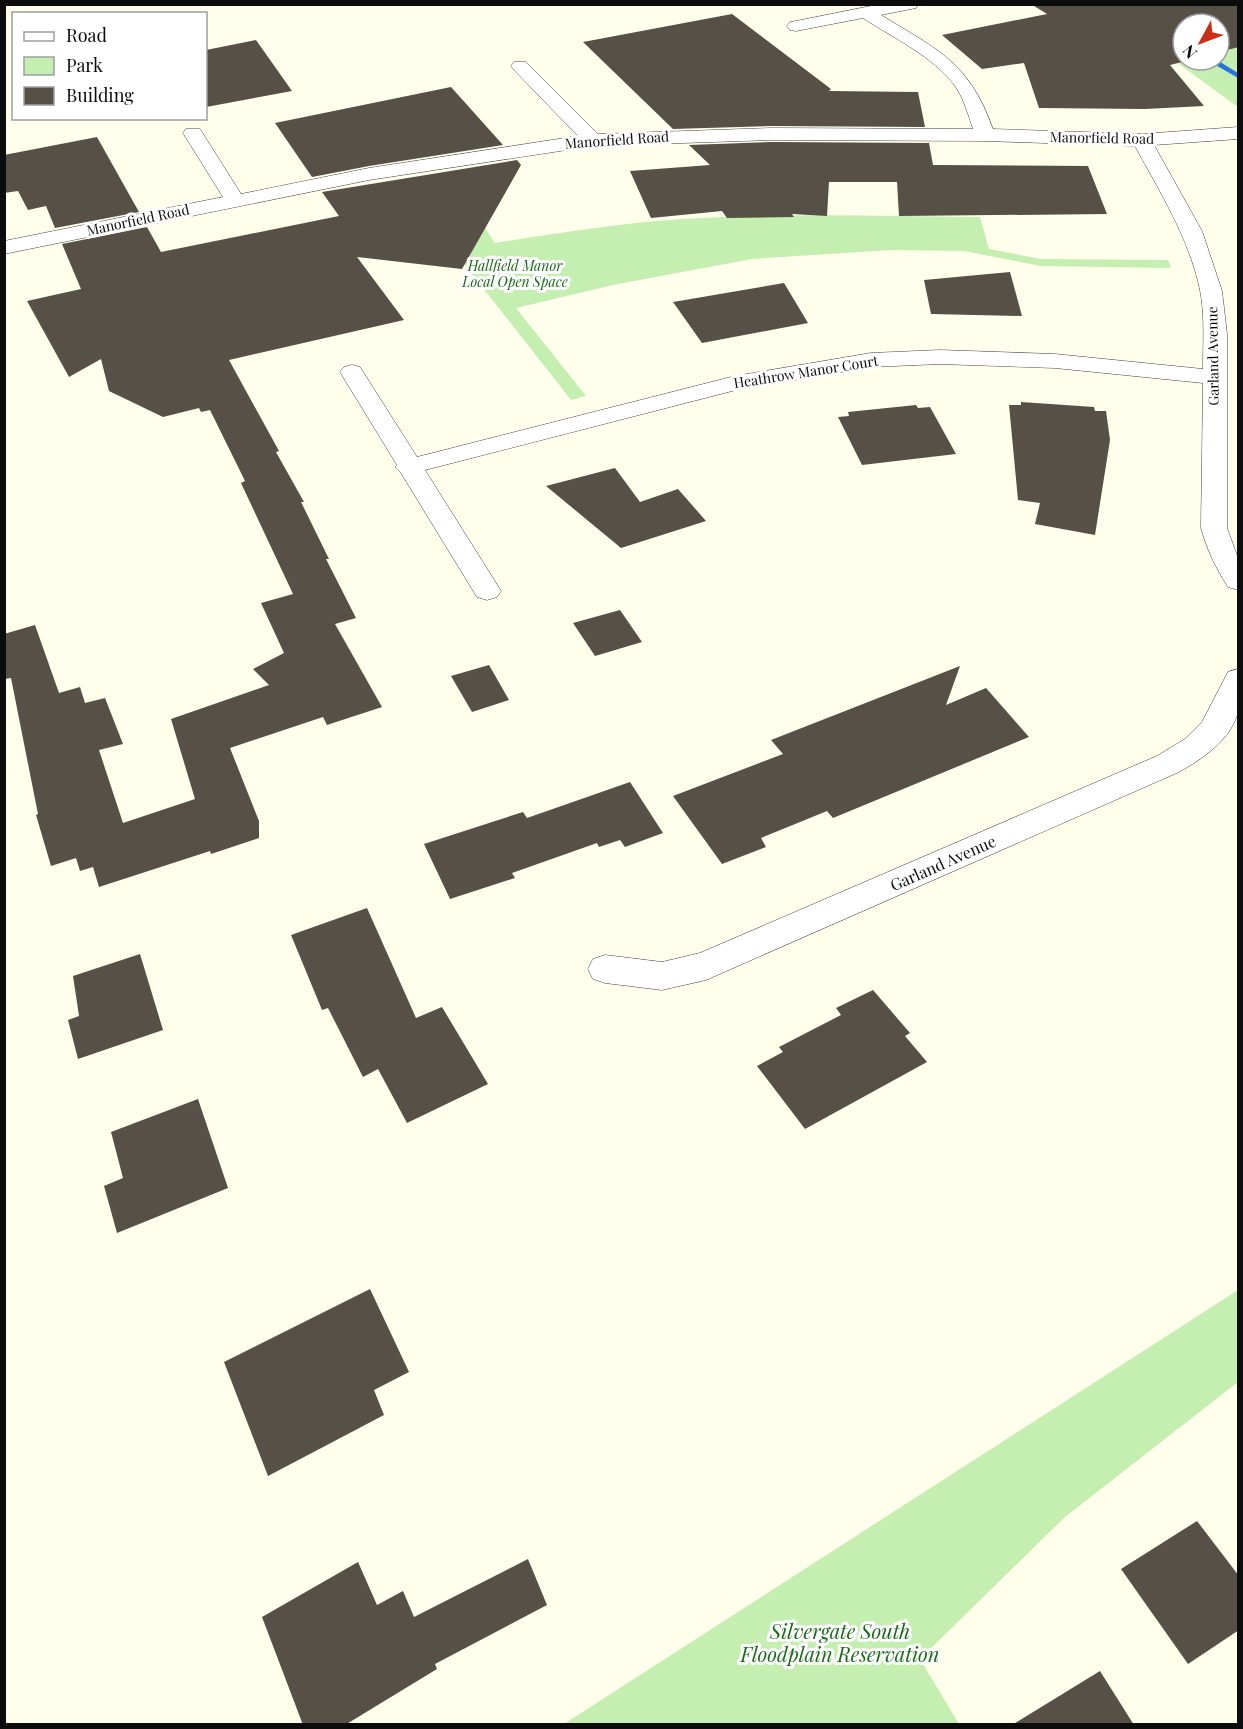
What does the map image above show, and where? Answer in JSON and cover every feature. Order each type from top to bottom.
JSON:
[{"type":"street","points":[[796,26],[910,4]]},
{"type":"street","points":[[867,13],[946,66],[959,79],[971,97],[985,135]]},
{"type":"street","points":[[520,66],[593,140]]},
{"type":"street","points":[[193,133],[235,200]]},
{"type":"street","name":"Manorfield Road","points":[[4,248],[235,200],[466,158],[593,140],[772,134],[985,135],[1142,140],[1239,133]]},
{"type":"street","name":"Garland Avenue","points":[[1142,140],[1191,231],[1211,291],[1215,334],[1214,528],[1221,550],[1239,581]]},
{"type":"street","name":"Heathrow Manor Court","points":[[408,467],[723,386],[871,360],[951,357],[1055,361],[1214,377]]},
{"type":"street","points":[[352,372],[408,467],[487,591]]},
{"type":"street","name":"Garland Avenue","points":[[605,969],[662,976],[706,966],[1168,764],[1194,750],[1216,729],[1239,679]]},
{"type":"green space","points":[[1171,35],[1171,58],[1157,48]]},
{"type":"green space","points":[[1231,36],[1238,39],[1238,107],[1190,72],[1231,72]]},
{"type":"green space","name":"Hallfield Manor Local Open Space","points":[[450,175],[495,243],[625,224],[677,219],[807,215],[980,217],[989,249],[1041,259],[1168,260],[1171,268],[1041,266],[964,251],[890,250],[752,259],[613,285],[516,308],[586,396],[571,400],[454,251]]},
{"type":"green space","name":"Silvergate South Floodplain Reservation","points":[[1238,1290],[1238,1382],[1065,1517],[920,1659],[959,1724],[564,1724]]},
{"type":"building","points":[[1031,4],[1239,4],[1239,47],[1231,49],[1231,12],[1171,12],[1171,72],[1176,72],[1204,106],[1145,109],[1039,108],[1024,63],[982,69],[942,35],[1047,14]]},
{"type":"building","points":[[732,14],[831,89],[829,91],[918,92],[925,127],[772,126],[673,129],[583,42]]},
{"type":"building","points":[[256,40],[292,91],[207,107],[207,50]]},
{"type":"building","points":[[451,87],[503,145],[312,177],[275,123]]},
{"type":"building","points":[[97,137],[139,212],[55,228],[46,206],[28,210],[18,191],[4,193],[4,155]]},
{"type":"building","points":[[772,142],[929,143],[933,165],[1088,166],[1107,214],[899,216],[897,182],[829,182],[827,216],[792,214],[794,217],[727,218],[722,211],[651,218],[630,171],[710,165],[689,145]]},
{"type":"building","points":[[517,160],[521,165],[462,269],[357,257],[404,320],[229,360],[279,451],[276,452],[304,502],[301,502],[329,559],[326,559],[356,618],[335,624],[382,707],[327,725],[323,717],[230,748],[259,821],[259,838],[211,854],[210,851],[99,887],[93,867],[80,871],[76,858],[51,866],[36,815],[38,814],[11,678],[4,679],[4,634],[35,625],[59,693],[80,687],[85,703],[105,698],[123,744],[99,750],[123,823],[195,799],[171,719],[269,685],[253,669],[284,653],[261,603],[293,594],[241,483],[245,481],[210,410],[201,412],[199,408],[163,417],[109,391],[101,359],[69,377],[27,301],[81,289],[62,244],[147,227],[161,252],[339,216],[322,192]]},
{"type":"building","points":[[1010,272],[1022,316],[931,314],[924,280]]},
{"type":"building","points":[[784,283],[808,323],[702,343],[673,302]]},
{"type":"building","points":[[1021,402],[1094,407],[1095,411],[1106,411],[1110,440],[1095,535],[1035,524],[1040,503],[1018,500],[1009,405],[1021,405]]},
{"type":"building","points":[[916,405],[918,408],[930,407],[956,454],[862,465],[838,417],[849,416],[848,412]]},
{"type":"building","points":[[615,468],[640,502],[678,489],[706,521],[621,548],[546,486]]},
{"type":"building","points":[[620,610],[642,642],[595,656],[573,623]]},
{"type":"building","points":[[489,665],[509,700],[472,712],[451,676]]},
{"type":"building","points":[[960,666],[946,705],[986,688],[1029,737],[833,818],[827,811],[761,838],[766,847],[722,864],[673,796],[783,754],[771,740]]},
{"type":"building","points":[[630,782],[663,833],[625,847],[620,840],[599,847],[597,843],[512,873],[515,878],[450,899],[424,844],[523,812],[527,818]]},
{"type":"building","points":[[367,908],[416,1018],[442,1007],[488,1084],[407,1123],[378,1069],[363,1077],[328,1008],[322,1010],[291,935]]},
{"type":"building","points":[[140,954],[163,1030],[78,1059],[68,1020],[79,1016],[73,976]]},
{"type":"building","points":[[873,990],[910,1033],[905,1036],[927,1062],[805,1129],[757,1066],[783,1052],[779,1047],[841,1015],[836,1008]]},
{"type":"building","points":[[198,1099],[228,1188],[117,1233],[104,1186],[123,1178],[111,1132]]},
{"type":"building","points":[[370,1289],[409,1372],[374,1390],[384,1415],[268,1476],[224,1362]]},
{"type":"building","points":[[1197,1521],[1239,1576],[1239,1630],[1188,1664],[1121,1569]]},
{"type":"building","points":[[528,1559],[547,1605],[435,1664],[437,1669],[345,1725],[303,1725],[262,1617],[358,1562],[377,1605],[403,1591],[414,1617]]},
{"type":"building","points":[[1100,1671],[1134,1725],[1012,1725]]},
{"type":"waterway","points":[[1231,72],[1238,76]]}]
